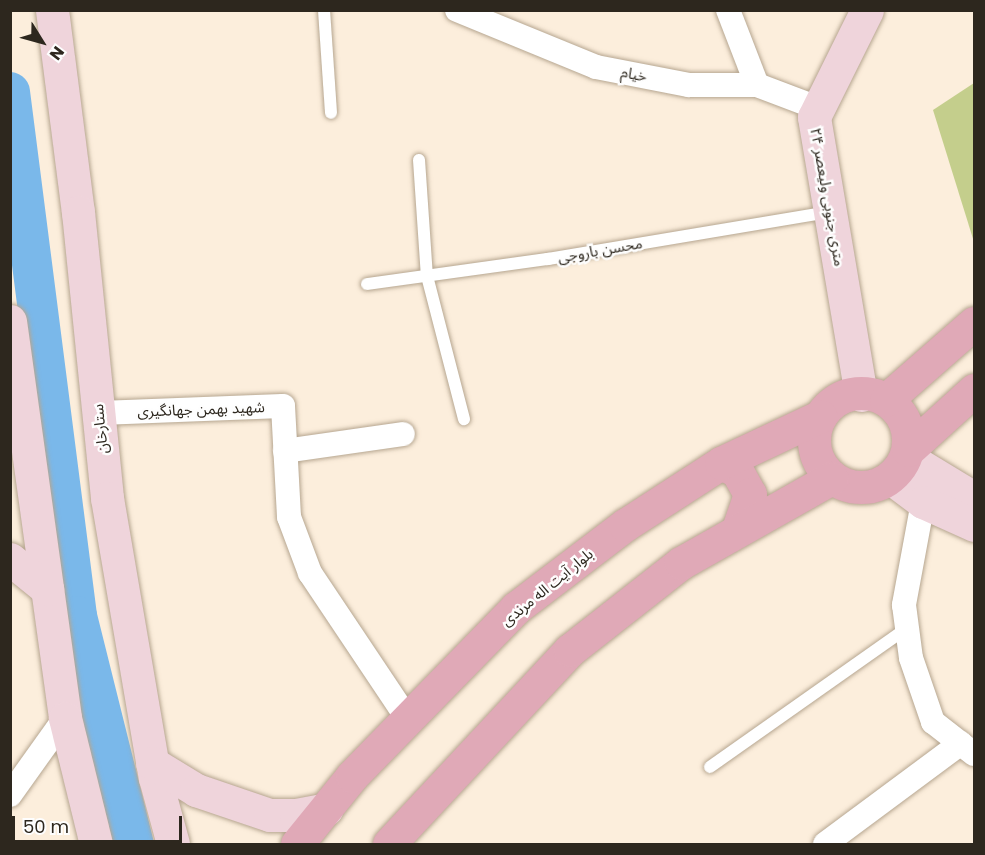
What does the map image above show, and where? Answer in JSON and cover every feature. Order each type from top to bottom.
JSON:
[{"type":"main road","points":[[975,323],[948,348],[874,397],[842,397],[821,416],[814,442],[816,456],[832,478],[861,488],[901,462],[975,390]]},
{"type":"main road","points":[[948,348],[942,361],[944,375],[961,390],[975,390]]},
{"type":"main road","points":[[874,397],[905,421],[901,462]]},
{"type":"main road","name":"بلوار آیت اله مرندی","points":[[297,844],[407,718],[516,608],[625,525],[721,463],[821,416]]},
{"type":"main road","points":[[721,463],[737,471],[750,494],[738,528]]},
{"type":"main road","points":[[389,844],[570,650],[681,562],[738,528],[832,478]]},
{"type":"street","name":"ستارخان","points":[[52,10],[107,498],[152,762],[173,844]]},
{"type":"street","name":"خیام","points":[[457,10],[596,67],[689,85],[757,85],[818,108]]},
{"type":"street","points":[[728,10],[757,85]]},
{"type":"street","name":"۲۴ متری جنوبی ولیعصر","points":[[867,10],[814,117],[832,211],[874,397]]},
{"type":"street","points":[[10,321],[65,718],[96,844]]},
{"type":"street","name":"شهید بهمن جهانگیری","points":[[99,413],[283,406],[289,517],[310,573],[407,718]]},
{"type":"street","points":[[285,451],[403,434]]},
{"type":"street","points":[[901,462],[975,498]]},
{"type":"street","points":[[901,462],[923,502],[975,525]]},
{"type":"street","points":[[825,844],[968,748],[933,722],[911,658],[904,605],[923,502]]},
{"type":"street","points":[[10,559],[47,588]]},
{"type":"street","points":[[10,795],[65,718]]},
{"type":"street","points":[[152,762],[219,800],[270,815],[296,815],[326,809]]},
{"type":"lane","points":[[324,10],[331,114]]},
{"type":"lane","points":[[419,160],[427,276],[464,418]]},
{"type":"lane","name":"محسن باروجی","points":[[367,284],[832,211]]},
{"type":"lane","points":[[710,767],[907,628]]},
{"type":"green space","points":[[974,83],[974,242],[933,110]]},
{"type":"waterway","points":[[10,92],[77,616],[134,844]]}]
